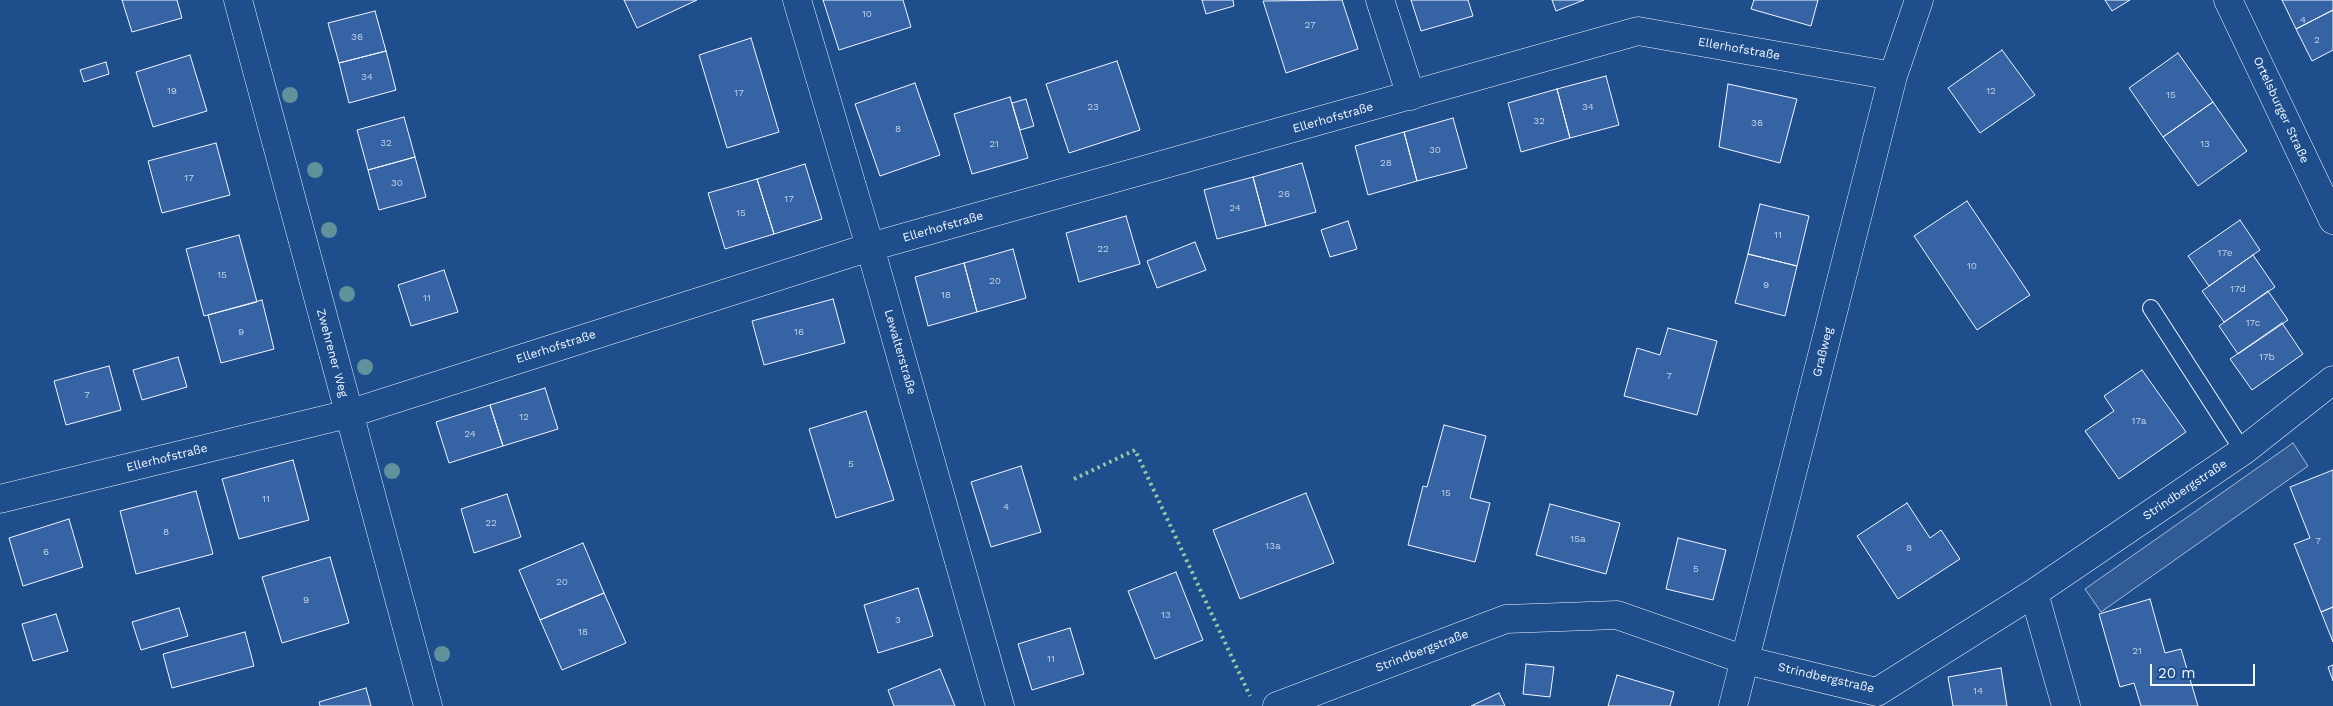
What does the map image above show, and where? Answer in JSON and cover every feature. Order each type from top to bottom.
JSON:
[{"type":"street","name":"Zwehrener Weg","points":[[238,0],[428,706]]},
{"type":"street","name":"Lewalterstraße","points":[[796,0],[870,247],[1000,706]]},
{"type":"street","points":[[1380,0],[1410,96]]},
{"type":"street","name":"Graßweg","points":[[1733,706],[1893,76],[1919,0]]},
{"type":"street","name":"Ortelsburger Straße","points":[[2228,0],[2333,220]]},
{"type":"street","name":"Ellerhofstraße","points":[[0,499],[348,414],[870,247],[1638,31],[1893,76]]},
{"type":"street","name":"Strindbergstraße","points":[[1277,706],[1506,620],[1617,615],[1745,660],[1876,699],[2243,451],[2333,380]]},
{"type":"street","points":[[2034,593],[2066,706]]},
{"type":"lane","points":[[2151,308],[2243,451]]},
{"type":"shaded area","points":[[2293,443],[2308,466],[2101,612],[2085,589]]},
{"type":"building","points":[[122,0],[177,0],[182,18],[132,32]]},
{"type":"building","points":[[624,0],[697,0],[637,28]]},
{"type":"building","points":[[823,0],[903,0],[911,27],[839,50]]},
{"type":"building","points":[[1202,0],[1233,0],[1234,6],[1206,14]]},
{"type":"building","points":[[1342,0],[1358,49],[1286,73],[1263,1]]},
{"type":"building","points":[[1411,0],[1468,0],[1473,16],[1421,31]]},
{"type":"building","points":[[1552,0],[1584,0],[1556,11]]},
{"type":"building","points":[[1754,0],[1818,0],[1811,26],[1751,9]]},
{"type":"building","points":[[2105,0],[2130,0],[2112,11]]},
{"type":"building","points":[[2282,0],[2333,0],[2333,10],[2296,29]]},
{"type":"building","points":[[2333,10],[2333,50],[2312,61],[2296,29]]},
{"type":"building","points":[[375,11],[386,51],[339,63],[328,23]]},
{"type":"building","points":[[751,38],[779,132],[727,148],[699,55]]},
{"type":"building","points":[[2002,50],[2035,95],[1980,133],[1948,88]]},
{"type":"building","points":[[386,51],[396,90],[349,103],[339,63]]},
{"type":"building","points":[[2178,53],[2213,102],[2163,137],[2129,88]]},
{"type":"building","points":[[190,55],[207,111],[153,127],[136,72]]},
{"type":"building","points":[[1117,61],[1140,130],[1069,153],[1046,84]]},
{"type":"building","points":[[106,62],[109,74],[84,82],[80,70]]},
{"type":"building","points":[[1606,76],[1619,125],[1570,138],[1557,89]]},
{"type":"building","points":[[915,83],[940,155],[880,176],[855,104]]},
{"type":"building","points":[[1728,84],[1797,99],[1780,163],[1719,147]]},
{"type":"building","points":[[1557,89],[1570,138],[1521,152],[1508,103]]},
{"type":"building","points":[[1010,97],[1028,158],[972,174],[954,114]]},
{"type":"building","points":[[1026,99],[1034,126],[1020,130],[1012,103]]},
{"type":"building","points":[[2213,102],[2247,151],[2198,186],[2163,137]]},
{"type":"building","points":[[404,117],[415,157],[368,170],[357,130]]},
{"type":"building","points":[[1453,118],[1467,168],[1417,181],[1404,132]]},
{"type":"building","points":[[1404,132],[1417,181],[1368,195],[1355,146]]},
{"type":"building","points":[[216,143],[230,195],[162,213],[148,161]]},
{"type":"building","points":[[415,157],[426,197],[379,210],[368,170]]},
{"type":"building","points":[[1302,163],[1316,212],[1266,226],[1253,177]]},
{"type":"building","points":[[805,164],[822,219],[774,234],[757,179]]},
{"type":"building","points":[[1253,177],[1266,226],[1217,239],[1204,190]]},
{"type":"building","points":[[757,179],[774,234],[725,249],[708,193]]},
{"type":"building","points":[[1967,201],[2030,295],[1977,330],[1914,236]]},
{"type":"building","points":[[1760,204],[1809,216],[1797,266],[1748,254]]},
{"type":"building","points":[[1126,216],[1140,264],[1079,282],[1066,233]]},
{"type":"building","points":[[2240,220],[2260,250],[2209,286],[2188,256]]},
{"type":"building","points":[[1348,221],[1357,249],[1330,257],[1321,230]]},
{"type":"building","points":[[239,235],[257,302],[204,316],[186,249]]},
{"type":"building","points":[[1195,242],[1206,270],[1157,288],[1147,261]]},
{"type":"building","points":[[1013,249],[1026,298],[977,312],[964,263]]},
{"type":"building","points":[[1748,254],[1797,266],[1785,316],[1735,303]]},
{"type":"building","points":[[2253,255],[2275,287],[2224,322],[2202,291]]},
{"type":"building","points":[[964,263],[977,312],[928,326],[915,277]]},
{"type":"building","points":[[444,270],[458,312],[411,326],[398,285]]},
{"type":"building","points":[[2268,291],[2288,320],[2238,354],[2219,326]]},
{"type":"building","points":[[833,299],[845,343],[764,365],[752,321]]},
{"type":"building","points":[[262,300],[274,349],[221,363],[208,315]]},
{"type":"building","points":[[2282,323],[2303,354],[2252,390],[2230,359]]},
{"type":"building","points":[[1668,328],[1717,341],[1697,415],[1624,396],[1637,348],[1660,355]]},
{"type":"building","points":[[178,357],[187,387],[142,400],[133,370]]},
{"type":"building","points":[[109,366],[121,410],[66,425],[54,381]]},
{"type":"building","points":[[2142,370],[2186,432],[2119,479],[2085,431],[2114,411],[2104,396]]},
{"type":"building","points":[[545,388],[558,429],[503,446],[490,405]]},
{"type":"building","points":[[490,405],[503,446],[449,463],[436,422]]},
{"type":"building","points":[[866,411],[894,500],[836,518],[809,429]]},
{"type":"building","points":[[1444,425],[1486,436],[1470,498],[1490,503],[1475,562],[1408,545],[1423,486],[1427,487]]},
{"type":"building","points":[[293,460],[309,520],[239,539],[222,479]]},
{"type":"building","points":[[1021,466],[1041,532],[991,547],[971,482]]},
{"type":"building","points":[[2333,470],[2333,607],[2321,612],[2294,544],[2310,538],[2290,487]]},
{"type":"building","points":[[196,491],[213,554],[136,574],[120,511]]},
{"type":"building","points":[[1306,493],[1334,563],[1240,599],[1213,530]]},
{"type":"building","points":[[507,494],[521,537],[474,553],[461,509]]},
{"type":"building","points":[[1907,503],[1930,538],[1941,530],[1960,559],[1898,599],[1857,536]]},
{"type":"building","points":[[1550,504],[1620,523],[1606,574],[1536,555]]},
{"type":"building","points":[[69,519],[83,567],[23,586],[9,538]]},
{"type":"building","points":[[1678,538],[1726,550],[1713,600],[1666,589]]},
{"type":"building","points":[[583,543],[604,593],[540,620],[519,570]]},
{"type":"building","points":[[330,557],[349,623],[282,643],[262,577]]},
{"type":"building","points":[[1176,572],[1203,640],[1155,659],[1128,591]]},
{"type":"building","points":[[918,588],[933,636],[878,653],[864,605]]},
{"type":"building","points":[[604,593],[626,643],[562,670],[540,620]]},
{"type":"building","points":[[2150,599],[2165,653],[2181,649],[2198,706],[2141,706],[2134,683],[2120,687],[2099,614]]},
{"type":"building","points":[[2333,607],[2333,642],[2321,612]]},
{"type":"building","points":[[179,608],[188,636],[141,650],[132,622]]},
{"type":"building","points":[[56,614],[68,651],[33,661],[22,624]]},
{"type":"building","points":[[1070,628],[1084,674],[1032,690],[1018,644]]},
{"type":"building","points":[[245,632],[254,666],[172,688],[163,654]]},
{"type":"building","points":[[1526,664],[1554,667],[1550,697],[1523,694]]},
{"type":"building","points":[[2333,665],[2333,681],[2328,667]]},
{"type":"building","points":[[2001,668],[2007,706],[1953,706],[1948,677]]},
{"type":"building","points":[[940,669],[955,706],[894,706],[888,690]]},
{"type":"building","points":[[1617,675],[1674,692],[1670,706],[1608,706]]},
{"type":"building","points":[[366,688],[371,706],[320,706],[319,702]]},
{"type":"building","points":[[1499,693],[1505,706],[1471,706]]},
{"type":"hedge","points":[[1074,479],[1135,450],[1250,696]]}]
